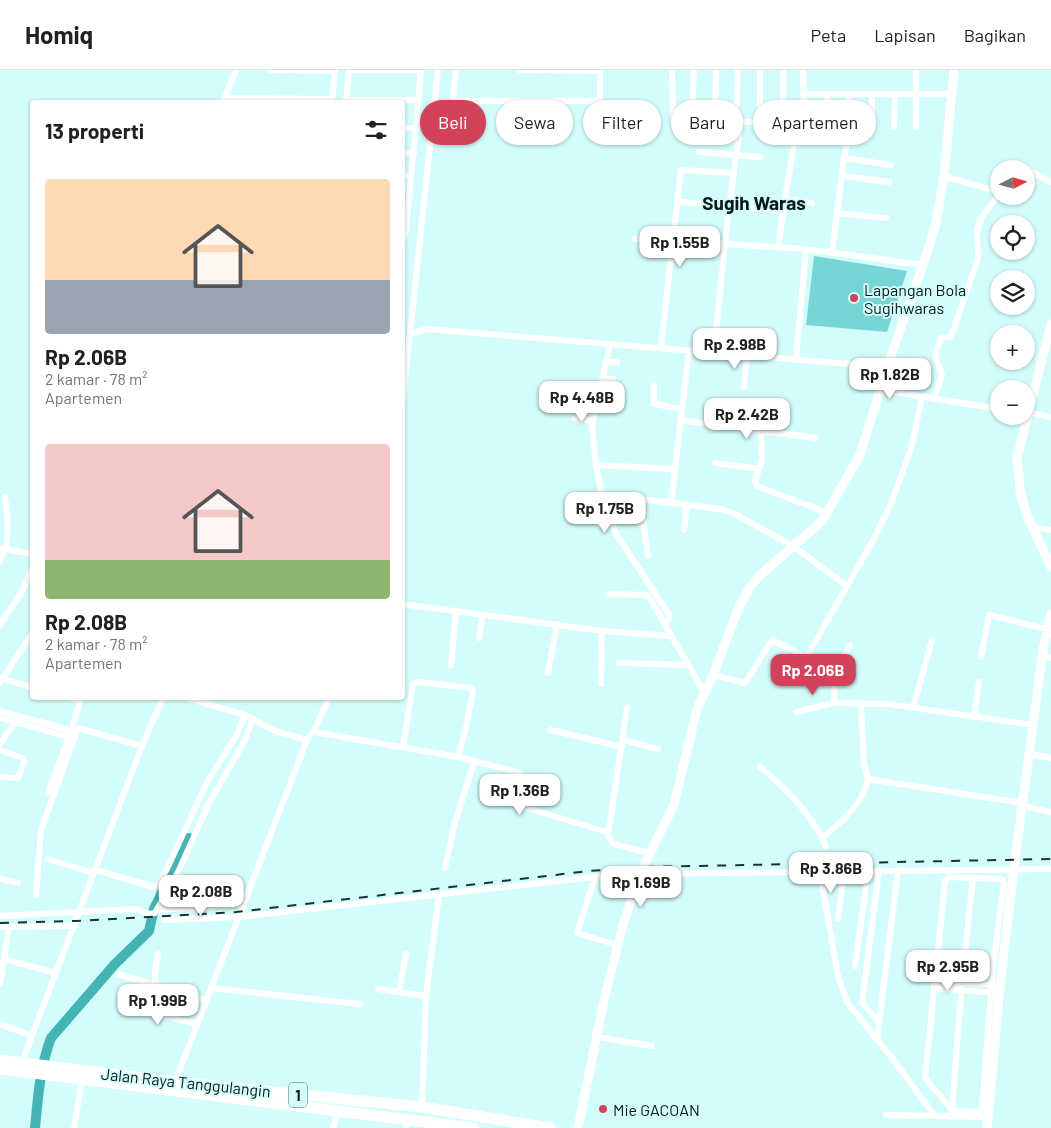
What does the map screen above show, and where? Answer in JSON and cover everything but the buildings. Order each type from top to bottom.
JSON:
[{"type":"highway","name":"Jalan Raya Tanggulangin","points":[[0,1060],[22,1062],[41,1070]]},
{"type":"highway","name":"Jalan Raya Tanggulangin","points":[[0,1069],[41,1070],[175,1082],[422,1108],[550,1128]]},
{"type":"highway","name":"1","points":[[41,1070],[82,1080],[338,1111],[407,1124],[474,1128]]},
{"type":"street","points":[[224,100],[236,70]]},
{"type":"street","points":[[270,70],[335,71],[332,100]]},
{"type":"street","points":[[346,100],[349,70],[422,70],[414,153],[406,200],[405,241]]},
{"type":"street","points":[[405,388],[414,333],[438,70]]},
{"type":"street","points":[[456,70],[453,98],[456,101],[598,101],[600,98],[600,70],[519,70]]},
{"type":"street","points":[[672,70],[672,100]]},
{"type":"street","points":[[693,100],[694,70]]},
{"type":"street","points":[[715,100],[716,70]]},
{"type":"street","points":[[738,70],[739,100]]},
{"type":"street","points":[[760,70],[760,100]]},
{"type":"street","points":[[783,70],[783,100]]},
{"type":"street","points":[[803,70],[804,100]]},
{"type":"street","points":[[916,70],[916,127]]},
{"type":"street","points":[[578,1128],[617,945],[649,853],[674,805],[694,716],[739,607],[750,587],[762,572],[816,529],[828,513],[860,455],[887,366],[924,265],[935,227],[944,176],[954,70]]},
{"type":"street","points":[[804,94],[952,94]]},
{"type":"street","points":[[827,94],[827,100]]},
{"type":"street","points":[[850,94],[850,100]]},
{"type":"street","points":[[872,94],[872,100]]},
{"type":"street","points":[[894,127],[895,94]]},
{"type":"street","points":[[405,100],[419,100]]},
{"type":"street","points":[[405,128],[416,128]]},
{"type":"street","points":[[714,351],[729,206],[738,145]]},
{"type":"street","points":[[778,247],[782,211],[794,145]]},
{"type":"street","points":[[832,252],[846,145]]},
{"type":"street","points":[[699,152],[760,157]]},
{"type":"street","points":[[405,153],[414,153]]},
{"type":"street","points":[[844,158],[891,165]]},
{"type":"street","points":[[661,347],[680,171],[734,173]]},
{"type":"street","points":[[1035,174],[1051,182]]},
{"type":"street","points":[[405,176],[411,176]]},
{"type":"street","points":[[842,176],[889,182]]},
{"type":"street","points":[[944,176],[990,191]]},
{"type":"street","points":[[785,199],[812,202]]},
{"type":"street","points":[[680,202],[782,211]]},
{"type":"street","points":[[934,399],[942,374],[935,354],[941,338],[950,337],[953,330],[978,258],[977,234],[981,216],[990,205]]},
{"type":"street","points":[[837,213],[886,218]]},
{"type":"street","points":[[635,239],[806,249],[924,265]]},
{"type":"street","points":[[796,360],[806,249]]},
{"type":"street","points":[[1035,383],[1051,324]]},
{"type":"street","points":[[414,333],[438,330],[887,366]]},
{"type":"street","points":[[607,344],[607,362],[604,378],[588,420],[606,522],[617,535],[668,613],[666,622]]},
{"type":"street","points":[[671,503],[689,350]]},
{"type":"street","points":[[744,387],[747,355]]},
{"type":"street","points":[[607,362],[617,362]]},
{"type":"street","points":[[604,378],[613,379]]},
{"type":"street","points":[[654,384],[654,404],[681,409]]},
{"type":"street","points":[[881,390],[990,408]]},
{"type":"street","points":[[807,656],[880,528],[899,486],[913,442],[922,397]]},
{"type":"street","points":[[1035,414],[1051,417]]},
{"type":"street","points":[[575,418],[588,420]]},
{"type":"street","points":[[680,420],[816,438]]},
{"type":"street","points":[[1024,425],[1017,464],[1023,502],[1032,528],[1051,567]]},
{"type":"street","points":[[761,431],[762,460],[755,481],[757,486],[828,513]]},
{"type":"street","points":[[715,463],[759,469]]},
{"type":"street","points":[[596,465],[674,469]]},
{"type":"street","points":[[0,561],[3,549],[5,497]]},
{"type":"street","points":[[603,501],[640,499],[733,513],[793,546],[847,586]]},
{"type":"street","points":[[640,499],[648,556]]},
{"type":"street","points":[[684,530],[687,505]]},
{"type":"street","points":[[1032,528],[1051,530]]},
{"type":"street","points":[[3,549],[30,554]]},
{"type":"street","points":[[1,622],[21,593],[30,573]]},
{"type":"street","points":[[608,594],[647,594],[666,622],[671,636],[688,665],[708,684],[745,683],[772,640],[835,671]]},
{"type":"street","points":[[405,604],[602,630],[671,636]]},
{"type":"street","points":[[451,666],[456,611]]},
{"type":"street","points":[[479,638],[483,614]]},
{"type":"street","points":[[987,1128],[995,989],[1004,883],[1002,879],[973,877],[948,878],[946,880],[924,1078],[952,1110],[978,1112],[981,1110],[995,989],[1034,725],[1047,656],[1046,629],[1051,614]]},
{"type":"street","points":[[981,657],[989,615],[1046,629]]},
{"type":"street","points":[[548,673],[557,624]]},
{"type":"street","points":[[601,684],[602,630]]},
{"type":"street","points":[[30,636],[1,680],[30,687]]},
{"type":"street","points":[[912,708],[932,640]]},
{"type":"street","points":[[833,700],[835,671],[850,645]]},
{"type":"street","points":[[619,663],[688,665]]},
{"type":"street","points":[[403,747],[413,684],[419,682],[471,688],[473,690],[466,728],[458,757]]},
{"type":"street","points":[[974,716],[979,682]]},
{"type":"street","points":[[36,895],[41,830],[73,731],[81,700]]},
{"type":"street","points":[[22,1062],[142,746],[162,700]]},
{"type":"street","points":[[194,700],[249,717],[275,730],[307,740]]},
{"type":"street","points":[[175,1082],[307,740],[314,732],[328,700]]},
{"type":"street","points":[[796,712],[833,700],[912,708],[1034,725]]},
{"type":"street","points":[[824,837],[856,806],[868,778],[864,764],[861,702]]},
{"type":"street","points":[[627,707],[608,832],[609,840],[614,844],[649,853]]},
{"type":"street","points":[[0,711],[17,720]]},
{"type":"street","points":[[48,859],[154,887],[157,886],[167,869],[207,782],[249,717]]},
{"type":"street","points":[[154,912],[179,870],[210,803],[244,742],[249,717]]},
{"type":"street","points":[[0,718],[142,746]]},
{"type":"street","points":[[0,744],[17,720]]},
{"type":"street","points":[[551,730],[658,749]]},
{"type":"street","points":[[48,793],[73,731]]},
{"type":"street","points":[[314,732],[458,757],[511,769],[522,774],[526,784],[525,803],[527,808],[608,832]]},
{"type":"street","points":[[0,750],[22,758],[24,762],[18,778],[0,777]]},
{"type":"street","points":[[1030,754],[1051,758]]},
{"type":"street","points":[[445,868],[454,826],[474,762]]},
{"type":"street","points":[[760,767],[814,823],[824,837],[826,848]]},
{"type":"street","points":[[868,778],[1022,804],[1051,812]]},
{"type":"street","points":[[164,920],[238,917],[595,877],[642,874],[1051,869]]},
{"type":"street","points":[[879,870],[862,1003],[879,1024]]},
{"type":"street","points":[[878,1036],[898,870]]},
{"type":"street","points":[[855,966],[868,871]]},
{"type":"street","points":[[820,872],[841,985],[847,1002],[878,1036],[936,1116]]},
{"type":"street","points":[[838,919],[844,872]]},
{"type":"street","points":[[595,877],[576,933],[617,945]]},
{"type":"street","points":[[952,1110],[961,991],[973,877]]},
{"type":"street","points":[[0,879],[18,883]]},
{"type":"street","points":[[216,887],[248,894]]},
{"type":"street","points":[[422,1108],[426,996],[439,895]]},
{"type":"street","points":[[0,916],[136,909],[154,912],[244,904]]},
{"type":"street","points":[[0,927],[74,926]]},
{"type":"street","points":[[0,984],[9,927]]},
{"type":"street","points":[[156,986],[155,973],[158,954]]},
{"type":"street","points":[[400,992],[406,954]]},
{"type":"street","points":[[4,959],[56,973]]},
{"type":"street","points":[[118,974],[206,1000]]},
{"type":"street","points":[[935,981],[962,982],[995,989]]},
{"type":"street","points":[[211,988],[360,1004]]},
{"type":"street","points":[[934,988],[961,991],[995,989]]},
{"type":"street","points":[[378,989],[426,996]]},
{"type":"street","points":[[124,1006],[197,1024]]},
{"type":"street","points":[[0,1024],[32,1036]]},
{"type":"street","points":[[596,1037],[652,1046]]},
{"type":"street","points":[[74,1128],[82,1080]]},
{"type":"street","points":[[333,1128],[338,1111]]},
{"type":"street","points":[[886,1115],[988,1117]]},
{"type":"shaded area","name":"Lapangan Bola Sugihwaras","points":[[814,256],[907,271],[887,332],[806,325]]},
{"type":"waterway","points":[[35,1128],[42,1071],[51,1038],[115,964],[149,931],[154,909],[189,838]]},
{"type":"railway","points":[[0,923],[76,921],[236,912],[589,871],[644,867],[1051,859]]},
{"type":"place","name":"Lapangan Bola Sugihwaras","points":[[854,298]]},
{"type":"place","name":"Mie GACOAN","points":[[603,1109]]},
{"type":"district","name":"Sugih Waras","points":[[754,202]]}]
